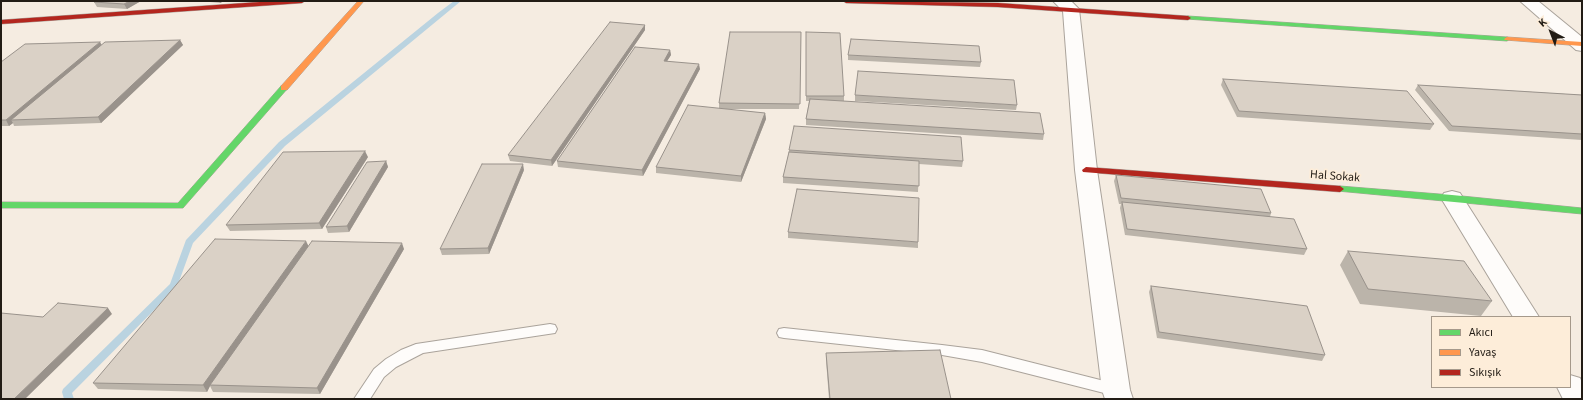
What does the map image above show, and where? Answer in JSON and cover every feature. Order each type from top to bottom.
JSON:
[{"type":"street","points":[[1,22],[302,1]]},
{"type":"street","points":[[1,205],[180,206],[361,1]]},
{"type":"street","points":[[846,1],[998,5],[1066,5],[1581,44]]},
{"type":"street","points":[[1528,1],[1581,44]]},
{"type":"street","points":[[1066,5],[1086,170],[1118,394]]},
{"type":"street","name":"Hal Sokak","points":[[1086,170],[1452,198],[1582,211]]},
{"type":"street","points":[[1452,198],[1525,316]]},
{"type":"street","points":[[1571,388],[1578,399]]},
{"type":"lane","points":[[362,399],[379,373],[391,363],[406,354],[421,348],[550,329]]},
{"type":"lane","points":[[784,333],[942,350],[982,356],[1118,394]]},
{"type":"building","points":[[130,1],[124,4],[94,2]]},
{"type":"building","points":[[610,22],[645,25],[551,160],[508,155]]},
{"type":"building","points":[[730,32],[801,32],[800,104],[719,103]]},
{"type":"building","points":[[806,32],[840,33],[844,96],[806,96]]},
{"type":"building","points":[[851,39],[979,46],[981,62],[848,55]]},
{"type":"building","points":[[180,40],[98,117],[11,120],[105,42]]},
{"type":"building","points":[[100,42],[6,120],[1,120],[1,62],[25,44]]},
{"type":"building","points":[[635,47],[670,50],[664,61],[699,64],[642,170],[557,161]]},
{"type":"building","points":[[858,71],[1014,80],[1017,105],[855,95]]},
{"type":"building","points":[[1223,79],[1407,91],[1434,124],[1239,111]]},
{"type":"building","points":[[1418,85],[1582,95],[1582,134],[1452,126]]},
{"type":"building","points":[[810,99],[1040,113],[1044,134],[806,119]]},
{"type":"building","points":[[688,105],[765,113],[741,176],[656,167]]},
{"type":"building","points":[[794,126],[961,137],[963,161],[789,150]]},
{"type":"building","points":[[365,151],[319,223],[226,225],[283,152]]},
{"type":"building","points":[[789,152],[919,161],[919,186],[783,177]]},
{"type":"building","points":[[386,161],[347,226],[326,227],[367,162]]},
{"type":"building","points":[[482,164],[523,164],[488,248],[440,249]]},
{"type":"building","points":[[1116,175],[1261,189],[1271,213],[1121,198]]},
{"type":"building","points":[[797,189],[919,198],[918,242],[788,232]]},
{"type":"building","points":[[1122,202],[1294,219],[1307,249],[1127,229]]},
{"type":"building","points":[[215,239],[306,241],[203,385],[93,383]]},
{"type":"building","points":[[312,241],[402,243],[317,388],[210,385]]},
{"type":"building","points":[[1348,251],[1464,261],[1492,301],[1368,289]]},
{"type":"building","points":[[1151,286],[1307,306],[1325,355],[1159,332]]},
{"type":"building","points":[[58,303],[108,308],[14,399],[1,399],[1,313],[43,317]]},
{"type":"building","points":[[940,350],[951,399],[830,399],[826,353]]},
{"type":"waterway","points":[[69,399],[67,392],[174,285],[189,242],[282,144],[440,14],[458,1]]},
{"type":"traffic: fast","points":[[1188,18],[1507,39]]},
{"type":"traffic: fast","points":[[1,205],[180,206],[284,88]]},
{"type":"traffic: fast","points":[[1340,189],[1582,211]]},
{"type":"traffic: slow","points":[[284,88],[361,1]]},
{"type":"traffic: slow","points":[[1507,39],[1582,44]]},
{"type":"traffic: jam","points":[[1,22],[302,1]]},
{"type":"traffic: jam","points":[[846,1],[998,5],[1188,18]]},
{"type":"traffic: jam","points":[[1086,170],[1340,189]]}]
